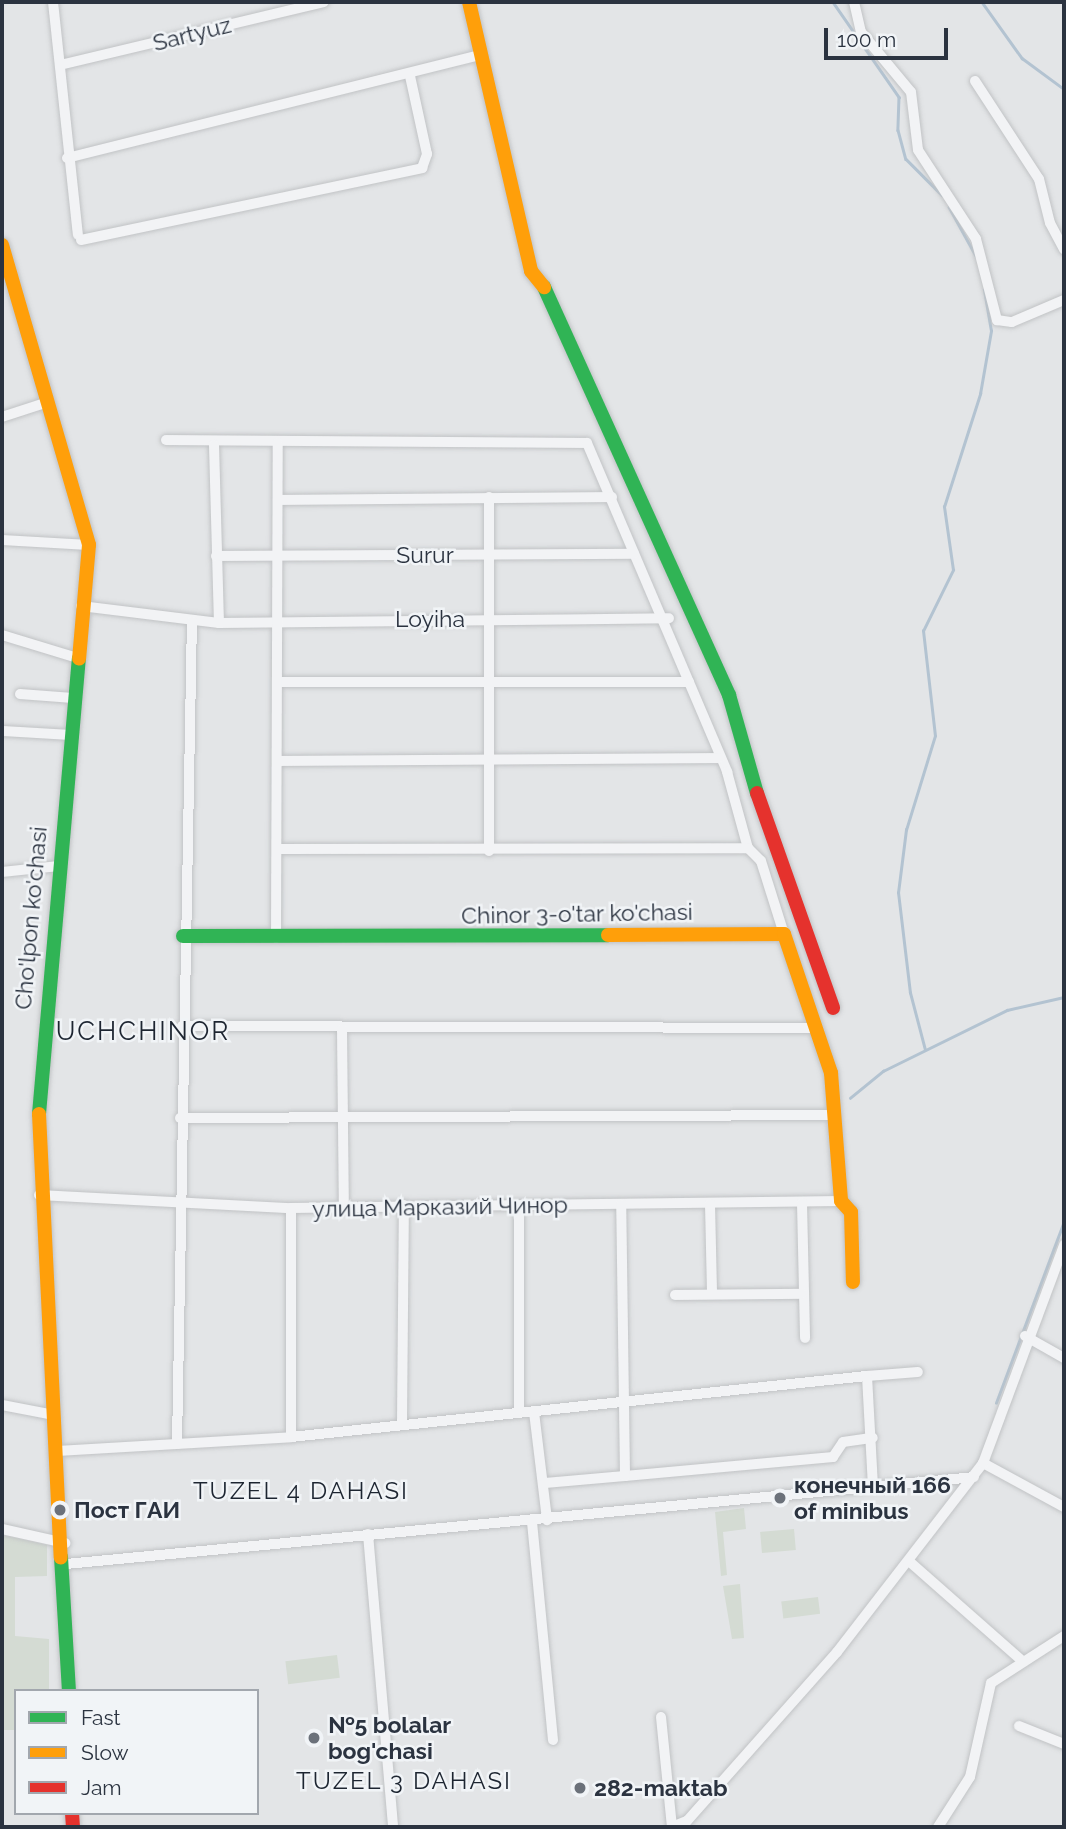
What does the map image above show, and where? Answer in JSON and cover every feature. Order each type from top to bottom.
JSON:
[{"type":"street","points":[[53,2],[67,158],[80,237],[422,168],[427,154],[410,76]]},
{"type":"street","name":"Sartyuz","points":[[60,65],[324,2]]},
{"type":"street","points":[[469,2],[531,271],[554,299],[729,695],[774,852],[833,1008]]},
{"type":"street","points":[[854,2],[862,32],[911,92],[918,150],[976,239],[997,320],[1012,322],[1064,300]]},
{"type":"street","points":[[67,158],[410,76],[481,55]]},
{"type":"street","points":[[975,81],[1040,179],[1050,223],[1064,249]]},
{"type":"street","name":"Cho'lpon ko'chasi","points":[[2,245],[7,288],[89,545],[81,606],[39,1084],[39,1195],[65,1543],[69,1689]]},
{"type":"street","points":[[2,417],[45,402]]},
{"type":"street","points":[[166,440],[215,445],[587,443],[634,554],[665,618],[720,758],[748,848],[761,861],[831,1073],[841,1201],[851,1212],[853,1282]]},
{"type":"street","points":[[276,938],[279,849],[278,443]]},
{"type":"street","points":[[215,445],[219,623]]},
{"type":"street","points":[[489,497],[489,851]]},
{"type":"street","points":[[278,500],[612,497]]},
{"type":"street","points":[[2,541],[89,545]]},
{"type":"street","name":"Surur","points":[[216,556],[634,554]]},
{"type":"street","name":"Loyiha","points":[[81,606],[219,623],[279,619],[665,618]]},
{"type":"street","points":[[177,1444],[181,1026],[192,621]]},
{"type":"street","points":[[2,635],[77,658]]},
{"type":"street","points":[[279,682],[689,682]]},
{"type":"street","points":[[20,694],[73,698]]},
{"type":"street","points":[[3,731],[71,735]]},
{"type":"street","points":[[279,761],[720,758]]},
{"type":"street","points":[[279,849],[489,851],[748,848]]},
{"type":"street","points":[[2,872],[59,866]]},
{"type":"street","name":"Chinor 3-o'tar ko'chasi","points":[[183,936],[276,938],[784,934]]},
{"type":"street","points":[[789,950],[810,945]]},
{"type":"street","points":[[181,1026],[342,1029],[815,1028]]},
{"type":"street","points":[[342,1029],[344,1206]]},
{"type":"street","points":[[180,1118],[836,1115]]},
{"type":"street","name":"улица Марказий Чинор","points":[[39,1195],[178,1206],[291,1208],[404,1205],[710,1205],[841,1201]]},
{"type":"street","points":[[802,1203],[805,1338]]},
{"type":"street","points":[[621,1204],[621,1402],[625,1476]]},
{"type":"street","points":[[402,1423],[404,1205]]},
{"type":"street","points":[[710,1205],[712,1294]]},
{"type":"street","points":[[519,1207],[519,1413]]},
{"type":"street","points":[[291,1208],[291,1437]]},
{"type":"street","points":[[660,1717],[672,1827],[687,1821],[910,1562],[984,1463],[1026,1336],[1064,1245]]},
{"type":"street","points":[[675,1295],[802,1294]]},
{"type":"street","points":[[1026,1336],[1064,1357]]},
{"type":"street","points":[[58,1451],[291,1437],[402,1423],[918,1372]]},
{"type":"street","points":[[870,1376],[873,1487]]},
{"type":"street","points":[[2,1405],[54,1415]]},
{"type":"street","points":[[534,1412],[545,1483],[547,1520]]},
{"type":"street","points":[[545,1483],[833,1457],[843,1442],[873,1438]]},
{"type":"street","points":[[984,1463],[1064,1507]]},
{"type":"street","points":[[66,1564],[368,1534],[532,1522],[974,1477]]},
{"type":"street","points":[[532,1522],[553,1740]]},
{"type":"street","points":[[2,1529],[65,1543]]},
{"type":"street","points":[[368,1534],[393,1827]]},
{"type":"street","points":[[910,1562],[1020,1659]]},
{"type":"street","points":[[938,1827],[970,1777],[991,1683],[1020,1659],[1064,1636]]},
{"type":"street","points":[[1019,1726],[1064,1744]]},
{"type":"shaded area","points":[[744,1508],[746,1529],[723,1532],[727,1575],[721,1576],[715,1512]]},
{"type":"shaded area","points":[[794,1529],[796,1550],[762,1553],[760,1532]]},
{"type":"shaded area","points":[[2,1535],[47,1545],[47,1576],[15,1577],[15,1636],[49,1639],[49,1689],[14,1689],[14,1730],[2,1730]]},
{"type":"shaded area","points":[[740,1584],[744,1638],[732,1639],[723,1586]]},
{"type":"shaded area","points":[[818,1597],[820,1614],[783,1618],[781,1602]]},
{"type":"shaded area","points":[[337,1655],[340,1678],[288,1684],[285,1661]]},
{"type":"waterway","points":[[833,2],[899,97],[898,130],[906,159],[942,195]]},
{"type":"waterway","points":[[982,2],[1022,58],[1064,89]]},
{"type":"waterway","points":[[949,207],[976,256]]},
{"type":"waterway","points":[[925,1050],[910,993],[898,893],[906,830],[935,736],[923,631],[953,570],[944,507],[980,394],[991,331],[984,290]]},
{"type":"waterway","points":[[850,1098],[883,1071],[1007,1010],[1064,997]]},
{"type":"waterway","points":[[996,1403],[1064,1221]]},
{"type":"traffic: fast","points":[[544,287],[729,695],[757,793]]},
{"type":"traffic: fast","points":[[39,1114],[79,659]]},
{"type":"traffic: fast","points":[[183,936],[608,935]]},
{"type":"traffic: fast","points":[[61,1557],[69,1689]]},
{"type":"traffic: slow","points":[[469,2],[531,271],[544,287]]},
{"type":"traffic: slow","points":[[2,245],[89,545],[79,659]]},
{"type":"traffic: slow","points":[[608,935],[784,934],[831,1073],[841,1201],[851,1212],[853,1282]]},
{"type":"traffic: slow","points":[[39,1114],[61,1557]]},
{"type":"traffic: jam","points":[[757,793],[833,1008]]},
{"type":"traffic: jam","points":[[72,1815],[73,1827]]},
{"type":"place","name":"конечный 166 of minibus","points":[[780,1498]]},
{"type":"place","name":"Пост ГАИ","points":[[60,1510]]},
{"type":"place","name":"№5 bolalar bog'chasi","points":[[314,1738]]},
{"type":"place","name":"282-maktab","points":[[580,1788]]},
{"type":"district","name":"UCHCHINOR","points":[[143,1032]]},
{"type":"district","name":"TUZEL 4 DAHASI","points":[[301,1491]]},
{"type":"district","name":"TUZEL 3 DAHASI","points":[[404,1781]]}]
